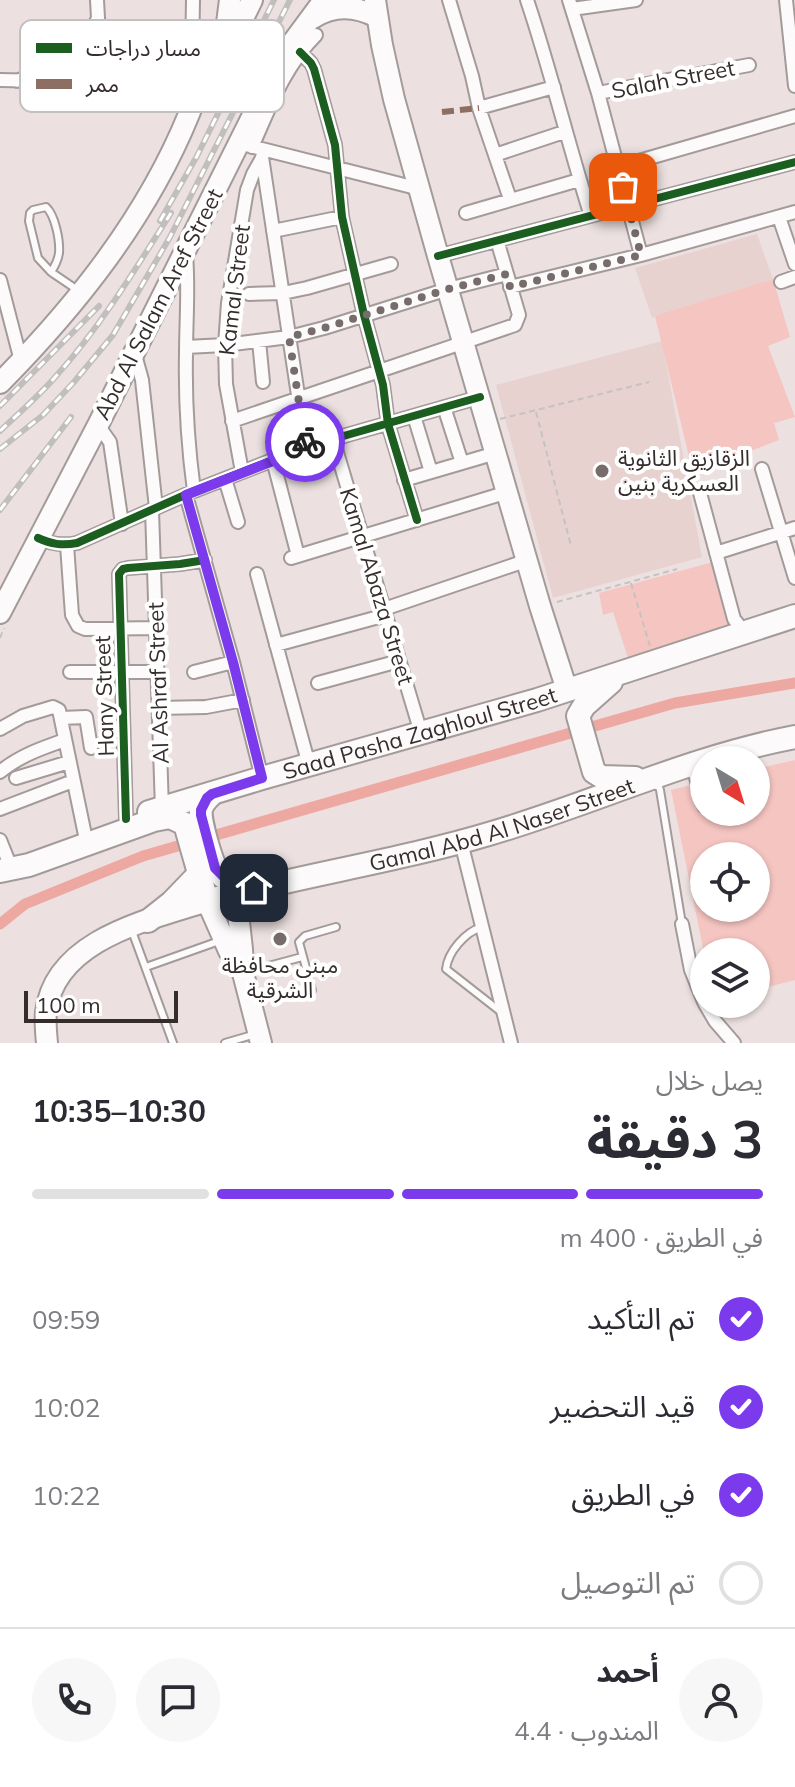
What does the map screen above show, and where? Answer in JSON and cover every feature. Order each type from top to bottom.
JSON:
[{"type":"highway","name":"Saad Pasha Zaghloul Street","points":[[6,863],[126,819],[196,813],[262,778],[537,700],[795,616]]},
{"type":"highway","points":[[573,716],[622,673]]},
{"type":"highway","points":[[537,700],[563,705],[573,716],[589,773],[577,796],[562,811]]},
{"type":"highway","name":"Gamal Abd Al Naser Street","points":[[753,746],[795,737]]},
{"type":"highway","name":"Gamal Abd Al Naser Street","points":[[207,901],[461,842],[562,811],[690,764]]},
{"type":"highway","points":[[589,773],[602,777],[648,778]]},
{"type":"highway","points":[[158,814],[170,817],[196,813],[207,901]]},
{"type":"highway","name":"Saad Pasha Zaghloul Street","points":[[6,863],[158,814]]},
{"type":"highway","points":[[204,871],[254,888]]},
{"type":"highway","points":[[140,924],[172,902],[204,871]]},
{"type":"main road","points":[[227,20],[230,0]]},
{"type":"main road","points":[[232,20],[240,0]]},
{"type":"main road","points":[[242,20],[252,0]]},
{"type":"main road","name":"Abd Al Salam Aref Street","points":[[284,56],[290,46],[312,28],[324,0]]},
{"type":"main road","points":[[312,28],[330,10],[376,9],[394,99],[540,606],[565,684],[568,688],[576,688]]},
{"type":"main road","points":[[0,383],[82,293],[104,263],[139,211],[184,129],[190,112]]},
{"type":"main road","points":[[184,129],[196,112]]},
{"type":"main road","name":"Abd Al Salam Aref Street","points":[[0,613],[98,425],[185,248],[253,150],[263,112]]},
{"type":"main road","points":[[254,888],[243,903],[239,922],[243,973],[260,1038]]},
{"type":"main road","points":[[47,1043],[46,1012],[64,970],[99,940],[140,924],[207,901],[243,973]]},
{"type":"street","points":[[97,0],[97,20]]},
{"type":"street","points":[[193,0],[193,20]]},
{"type":"street","points":[[449,0],[479,108],[510,199]]},
{"type":"street","points":[[527,0],[591,216]]},
{"type":"street","points":[[636,0],[570,5],[598,93],[641,255]]},
{"type":"street","points":[[786,0],[795,86]]},
{"type":"street","name":"Abd Al Salam Aref Street","points":[[284,76],[312,28]]},
{"type":"street","points":[[300,52],[314,69],[335,145],[342,217],[379,371],[388,424],[417,520]]},
{"type":"street","name":"Salah Street","points":[[598,93],[749,65]]},
{"type":"street","points":[[0,80],[20,81]]},
{"type":"street","points":[[479,108],[554,87]]},
{"type":"street","points":[[184,129],[185,112]]},
{"type":"street","name":"Abd Al Salam Aref Street","points":[[253,150],[269,112]]},
{"type":"street","points":[[618,167],[795,116]]},
{"type":"street","points":[[495,155],[564,132]]},
{"type":"street","points":[[306,448],[273,231],[253,150],[420,189]]},
{"type":"street","name":"Kamal Street","points":[[242,472],[226,384],[225,345],[228,303],[247,190],[253,174],[253,150]]},
{"type":"street","points":[[438,256],[795,162]]},
{"type":"street","points":[[466,213],[579,180]]},
{"type":"street","points":[[186,347],[289,337],[448,289],[641,255],[795,212]]},
{"type":"street","points":[[273,231],[342,217]]},
{"type":"street","points":[[779,217],[795,264]]},
{"type":"street","points":[[232,421],[515,325],[519,315],[497,240]]},
{"type":"street","points":[[185,248],[190,493],[262,778]]},
{"type":"street","points":[[249,294],[283,293],[391,264]]},
{"type":"street","points":[[781,282],[795,277]]},
{"type":"street","points":[[0,280],[21,361]]},
{"type":"street","points":[[259,341],[263,382]]},
{"type":"street","name":"Al Ashraf Street","points":[[134,351],[142,380],[154,509],[158,814]]},
{"type":"street","points":[[38,538],[67,545],[88,539],[190,493],[306,448],[480,397]]},
{"type":"street","points":[[444,407],[462,463]]},
{"type":"street","points":[[414,416],[431,472]]},
{"type":"street","points":[[98,425],[110,442],[122,524]]},
{"type":"street","name":"Kamal Abaza Street","points":[[333,439],[421,733]]},
{"type":"street","points":[[404,480],[496,453]]},
{"type":"street","points":[[273,460],[295,557],[508,492]]},
{"type":"street","points":[[762,469],[795,578]]},
{"type":"street","points":[[225,479],[238,522]]},
{"type":"street","points":[[700,493],[734,619],[744,632]]},
{"type":"street","points":[[716,553],[795,528]]},
{"type":"street","points":[[67,545],[72,615],[78,626],[120,630],[157,628]]},
{"type":"street","points":[[155,565],[205,560]]},
{"type":"street","points":[[276,645],[385,612],[528,560]]},
{"type":"street","name":"Hany Street","points":[[126,819],[119,576],[126,568],[155,565]]},
{"type":"street","points":[[257,574],[309,765]]},
{"type":"street","points":[[318,683],[399,661]]},
{"type":"street","points":[[194,672],[233,662]]},
{"type":"street","points":[[70,672],[158,672]]},
{"type":"street","points":[[159,708],[206,707],[243,700]]},
{"type":"street","points":[[5,722],[35,711],[53,707],[59,710],[85,835]]},
{"type":"street","points":[[61,718],[86,712],[91,748]]},
{"type":"street","points":[[0,772],[30,754],[65,740]]},
{"type":"street","points":[[16,778],[69,762]]},
{"type":"street","points":[[0,809],[73,781]]},
{"type":"street","points":[[461,842],[511,1043]]},
{"type":"street","points":[[682,924],[690,965]]},
{"type":"street","points":[[713,1018],[732,1043]]},
{"type":"lane","points":[[51,272],[59,252],[52,214],[46,207],[30,213],[38,258],[43,266],[51,272],[82,293]]},
{"type":"lane","points":[[562,811],[564,814],[580,812],[652,785],[659,787],[682,924]]},
{"type":"lane","points":[[140,924],[146,967],[173,1043]]},
{"type":"lane","points":[[312,990],[299,942],[301,938],[336,927]]},
{"type":"lane","points":[[482,927],[466,934],[447,961],[446,969],[504,1014]]},
{"type":"lane","points":[[146,967],[224,939]]},
{"type":"lane","points":[[243,973],[302,957]]},
{"type":"lane","points":[[225,1043],[260,1038]]},
{"type":"path","points":[[487,422],[649,382]]},
{"type":"path","points":[[536,411],[571,546]]},
{"type":"path","points":[[540,606],[677,569]]},
{"type":"path","points":[[631,582],[655,662]]},
{"type":"shaded area","points":[[757,234],[773,279],[652,318],[635,268]]},
{"type":"shaded area","points":[[773,279],[790,337],[768,346],[795,417],[774,423],[779,440],[693,473],[655,316]]},
{"type":"shaded area","name":"الزقازيق الثانوية العسكرية بنين","points":[[662,341],[702,557],[553,598],[496,385]]},
{"type":"shaded area","points":[[713,562],[731,625],[630,664],[613,612],[603,615],[599,593]]},
{"type":"shaded area","points":[[795,760],[795,980],[770,986],[770,938],[701,938],[698,922],[770,922],[770,842],[690,842],[690,884],[671,790],[690,785],[690,826],[770,826],[770,766]]},
{"type":"waterway","points":[[0,924],[25,904],[143,856],[675,703],[795,683]]},
{"type":"railway","points":[[264,20],[274,0]]},
{"type":"railway","points":[[280,20],[290,0]]},
{"type":"railway","points":[[160,221],[219,112]]},
{"type":"railway","points":[[0,449],[43,415],[113,335],[170,237],[233,112]]},
{"type":"railway","points":[[0,431],[50,382],[88,337],[171,213]]},
{"type":"railway","points":[[0,406],[99,306]]},
{"type":"railway","points":[[0,510],[71,417]]},
{"type":"marked path","points":[[442,112],[479,108]]},
{"type":"cycle path","points":[[300,52],[314,69],[335,145],[342,217],[383,385],[388,424],[417,520]]},
{"type":"cycle path","points":[[438,256],[795,162]]},
{"type":"cycle path","points":[[38,538],[57,544],[77,543],[273,460],[333,439],[480,397]]},
{"type":"cycle path","points":[[126,819],[119,574],[128,568],[205,560]]},
{"type":"way so far","points":[[305,442],[289,337],[507,274],[510,287],[641,255],[623,187]]},
{"type":"place","name":"الزقازيق الثانوية العسكرية بنين","points":[[602,471]]},
{"type":"place","name":"مبنى محافظة الشرقية","points":[[280,939]]},
{"type":"route","points":[[254,888],[228,881],[215,868],[201,815],[203,804],[212,794],[262,778],[186,495],[306,448],[305,442]]}]
